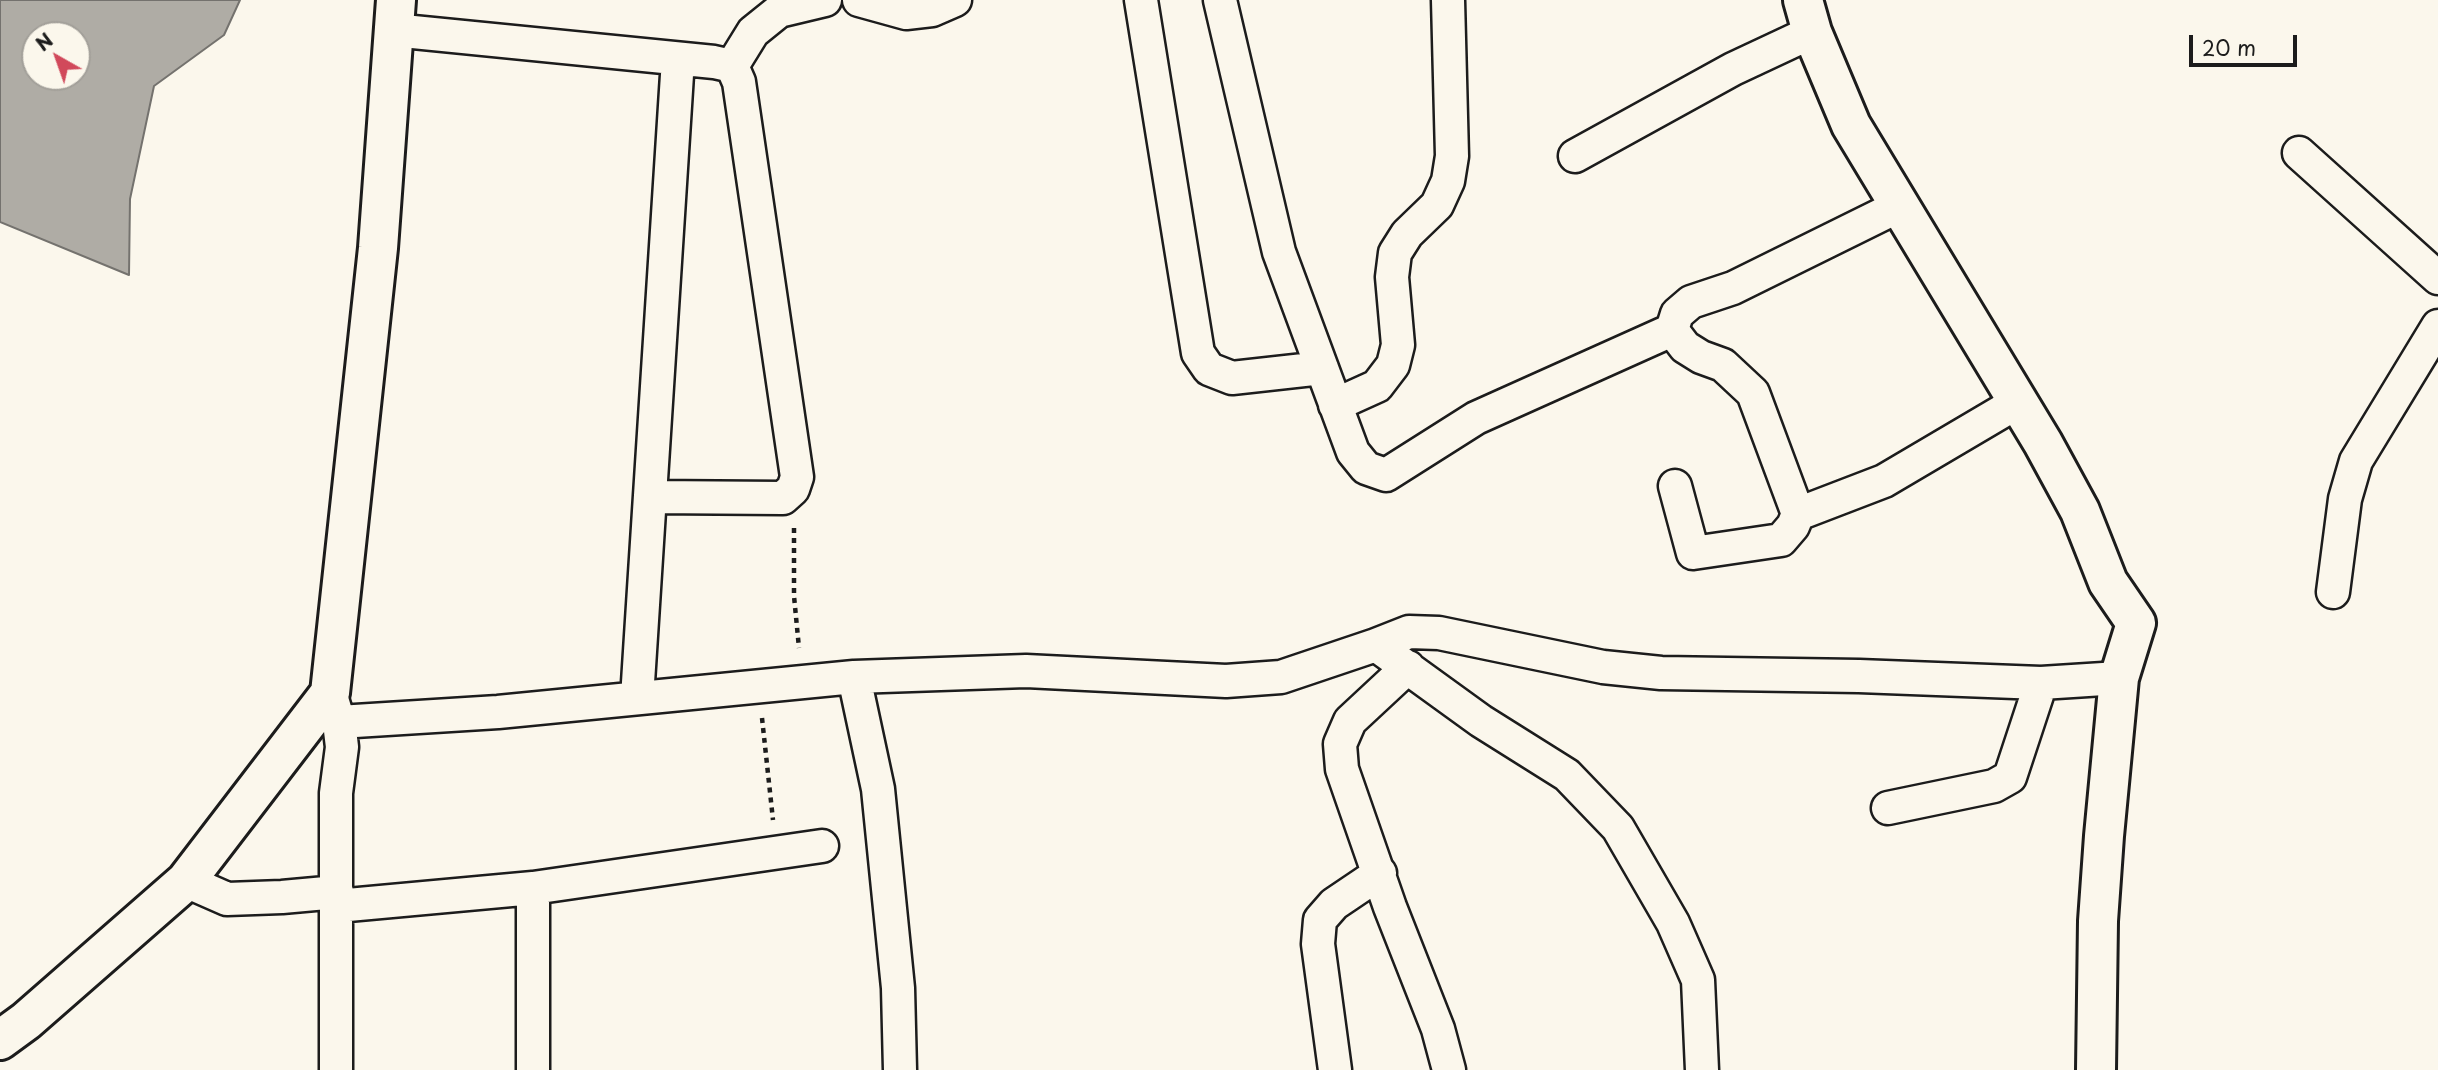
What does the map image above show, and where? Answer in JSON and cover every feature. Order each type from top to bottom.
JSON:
[{"type":"main road","points":[[0,1040],[26,1021],[186,881],[335,708],[378,248],[394,15]]},
{"type":"main road","points":[[1807,16],[1851,125],[2018,402],[2080,511],[2108,582],[2136,623],[2119,678],[2098,920],[2096,1070]]},
{"type":"street","points":[[732,66],[753,32],[779,11],[825,0]]},
{"type":"street","points":[[859,0],[906,13],[932,10],[955,0]]},
{"type":"street","points":[[1141,0],[1198,353],[1209,369],[1232,378],[1322,368]]},
{"type":"street","points":[[1220,0],[1279,252],[1353,452],[1366,468],[1386,475],[1476,418],[1672,330],[1677,314],[1691,302],[1733,288],[1899,206]]},
{"type":"street","points":[[1335,405],[1377,386],[1393,365],[1398,345],[1392,277],[1395,253],[1407,234],[1437,205],[1448,181],[1452,156],[1448,0]]},
{"type":"street","points":[[394,15],[732,66]]},
{"type":"street","points":[[1575,156],[1733,69],[1807,16]]},
{"type":"street","points":[[637,698],[678,59]]},
{"type":"street","points":[[650,497],[783,498],[793,489],[797,477],[739,82],[732,66]]},
{"type":"street","points":[[2299,153],[2438,278]]},
{"type":"street","points":[[2333,592],[2345,499],[2356,461],[2438,326]]},
{"type":"street","points":[[1672,330],[1685,347],[1701,357],[1723,365],[1752,393],[1798,514],[1793,526],[1781,540],[1693,553],[1675,486]]},
{"type":"street","points":[[1798,514],[1884,481],[2018,402]]},
{"type":"street","points":[[336,1070],[336,793],[341,747],[335,708],[498,712],[802,681],[1026,671],[1226,681],[1281,677],[1409,632],[1438,633],[1603,667],[1661,673],[1858,676],[2041,683],[2119,678]]},
{"type":"street","points":[[1376,645],[1481,721],[1567,775],[1618,828],[1673,923],[1698,980],[1702,1070]]},
{"type":"street","points":[[1408,667],[1350,721],[1340,744],[1342,769],[1438,1029],[1449,1070]]},
{"type":"street","points":[[854,677],[878,789],[898,988],[900,1070]]},
{"type":"street","points":[[1888,808],[1994,786],[2010,777],[2041,683]]},
{"type":"street","points":[[186,881],[227,899],[337,899],[533,888],[822,846]]},
{"type":"street","points":[[1335,1070],[1318,944],[1320,920],[1334,904],[1380,873]]},
{"type":"street","points":[[533,888],[533,1070]]},
{"type":"path","points":[[793,489],[794,596],[802,681]]},
{"type":"path","points":[[759,686],[776,853]]},
{"type":"shaded area","points":[[0,0],[240,0],[224,35],[154,86],[130,199],[129,275],[0,222]]}]
